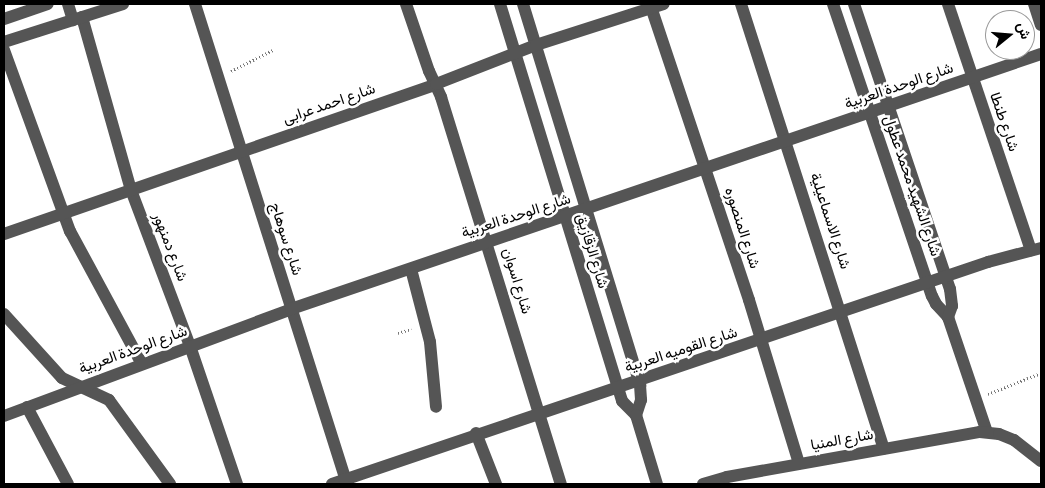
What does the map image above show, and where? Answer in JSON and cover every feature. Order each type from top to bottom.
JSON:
[{"type":"street","points":[[4,19],[48,4]]},
{"type":"street","name":"شارع دمنهور","points":[[68,4],[78,18],[131,190],[190,346],[237,484]]},
{"type":"street","points":[[4,42],[123,4]]},
{"type":"street","name":"شارع سوهاج","points":[[195,4],[346,482]]},
{"type":"street","name":"شارع اسوان","points":[[406,4],[429,71],[436,84],[488,243],[561,484]]},
{"type":"street","name":"شارع الزقازيق","points":[[500,4],[617,388],[622,401],[636,415],[657,484]]},
{"type":"street","name":"شارع الزقازيق","points":[[523,4],[638,381],[641,400],[636,415]]},
{"type":"street","name":"شارع احمد عرابى","points":[[4,234],[436,84],[536,46],[651,6],[664,4]]},
{"type":"street","name":"شارع الاسماعيلية","points":[[741,4],[843,313],[884,449]]},
{"type":"street","name":"شارع الشهيد محمد عطول","points":[[833,4],[928,283],[936,304],[948,317],[987,432]]},
{"type":"street","name":"شارع الشهيد محمد عطول","points":[[854,4],[946,277],[951,298],[948,317]]},
{"type":"street","name":"شارع طنطا","points":[[948,4],[972,78],[1036,249]]},
{"type":"street","points":[[1034,4],[1041,24]]},
{"type":"street","name":"شارع المنصوره","points":[[651,6],[761,340],[799,464]]},
{"type":"street","points":[[4,50],[63,214],[142,364]]},
{"type":"street","name":"شارع الوحدة العربية","points":[[4,416],[291,309],[787,143],[888,106],[1041,54]]},
{"type":"street","name":"شارع القوميه العربية","points":[[332,484],[346,482],[476,433],[1036,249]]},
{"type":"street","points":[[411,269],[430,342],[436,407]]},
{"type":"street","points":[[4,314],[62,378],[109,400],[170,484]]},
{"type":"street","points":[[27,407],[68,484]]},
{"type":"street","points":[[987,432],[1014,440],[1041,461]]},
{"type":"street","name":"شارع المنيا","points":[[703,484],[799,464],[987,432]]},
{"type":"street","points":[[476,433],[496,484]]},
{"type":"path","points":[[217,75],[244,66],[272,50]]},
{"type":"path","points":[[976,399],[1041,373]]}]
